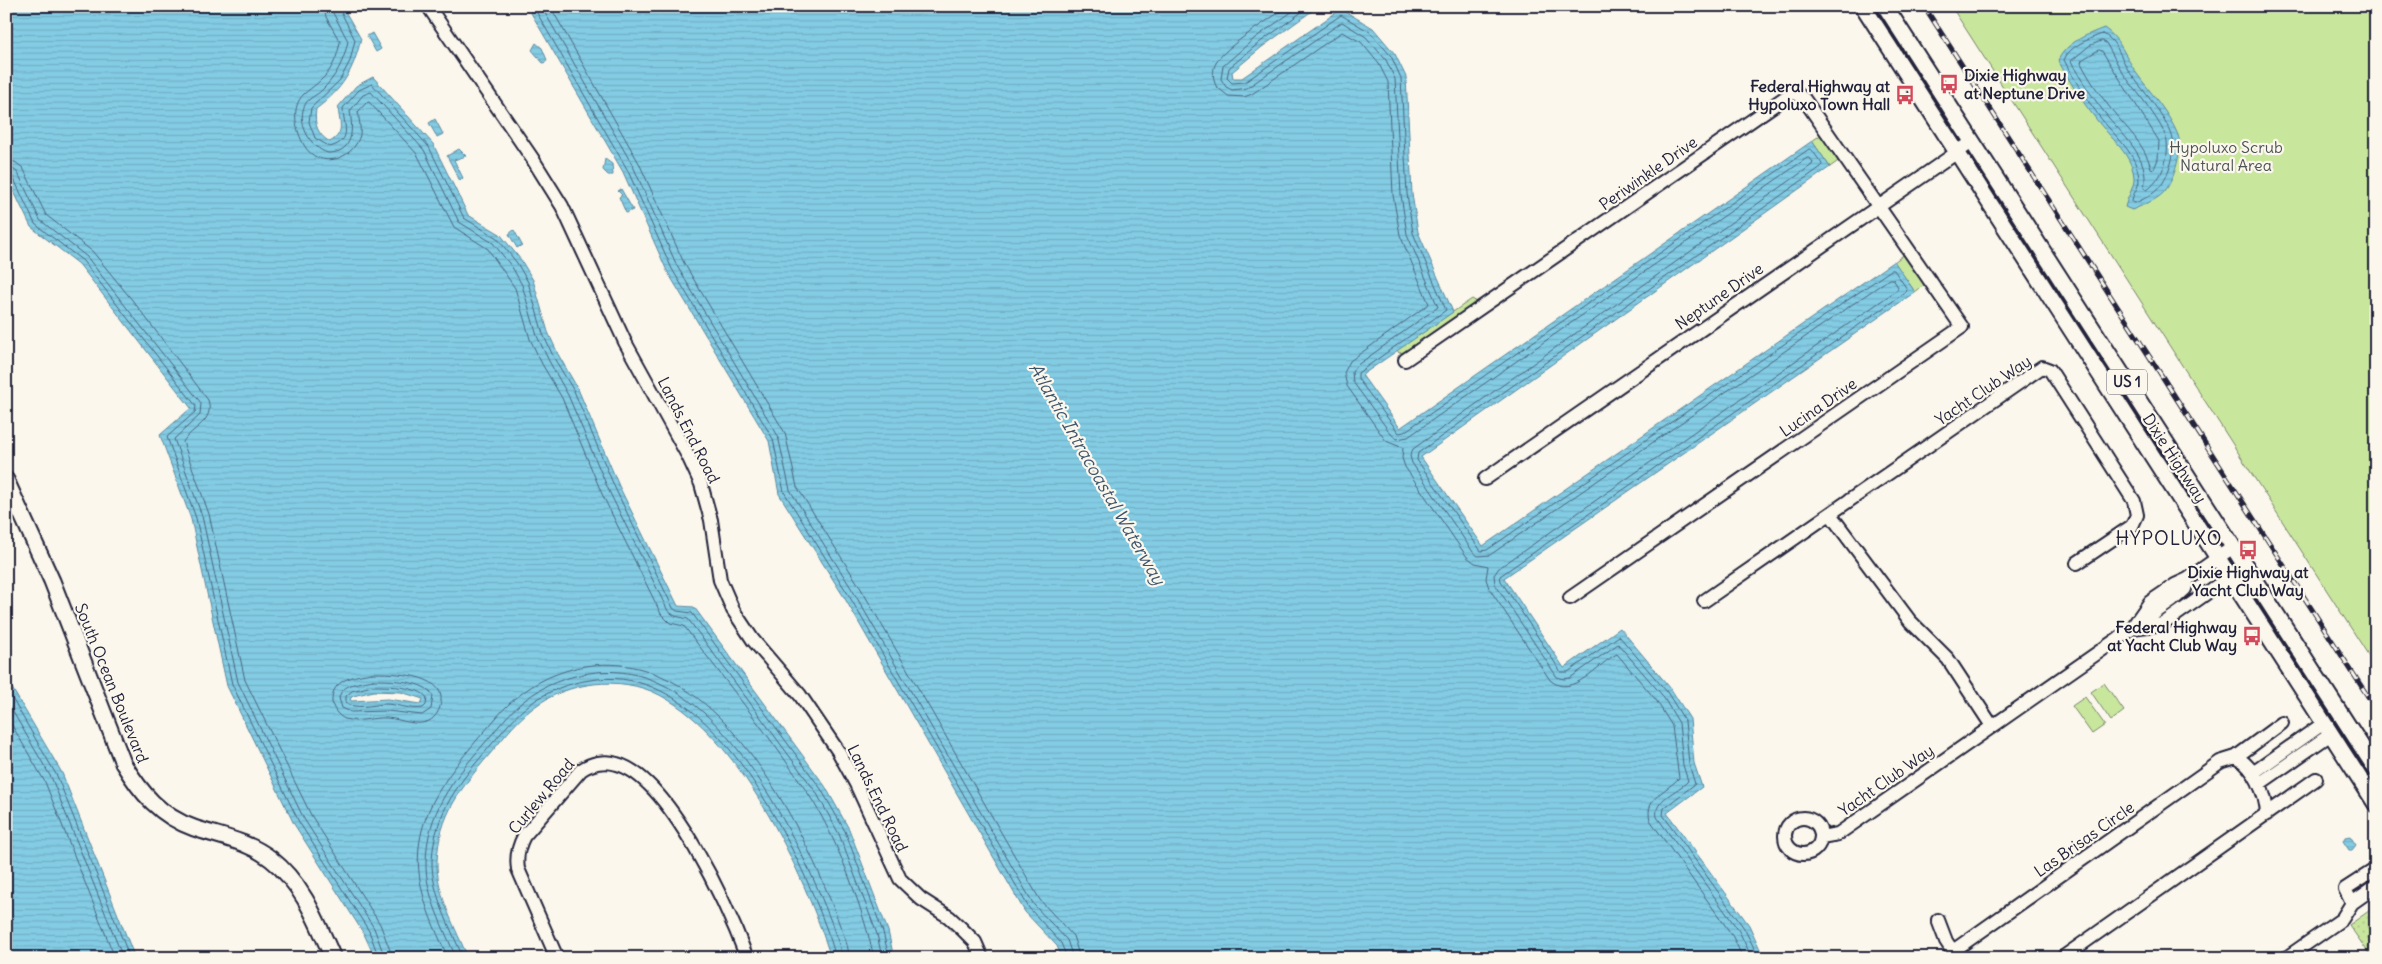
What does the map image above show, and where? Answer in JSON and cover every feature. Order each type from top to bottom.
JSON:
[{"type":"main road","name":"Dixie Highway","points":[[1863,6],[2376,804]]},
{"type":"main road","name":"Dixie Highway","points":[[1885,6],[2376,769]]},
{"type":"main road","name":"South Ocean Boulevard","points":[[6,480],[55,590],[123,763],[137,786],[159,809],[172,818],[194,828],[241,842],[271,859],[296,884],[305,898],[333,958]]},
{"type":"street","name":"Lands End Road","points":[[428,6],[540,169],[562,206],[625,342],[688,456],[701,484],[711,520],[720,580],[733,610],[753,640],[817,718],[838,751],[856,784],[900,879],[921,899],[949,917],[962,929],[975,942],[982,958]]},
{"type":"street","name":"Periwinkle Drive","points":[[1405,360],[1790,94],[1796,93],[1804,99],[1878,205]]},
{"type":"street","name":"Neptune Drive","points":[[1485,479],[1878,205],[1972,142]]},
{"type":"street","name":"Lucina Drive","points":[[1570,598],[1962,327],[1878,205]]},
{"type":"street","name":"Yacht Club Way","points":[[1704,601],[2042,367],[2050,370],[2134,501],[2136,515],[2132,526],[2077,563]]},
{"type":"street","points":[[1830,514],[1910,620],[1948,659],[1992,726]]},
{"type":"street","name":"Yacht Club Way","points":[[1821,836],[1838,834],[2132,628],[2150,602],[2169,596],[2233,547]]},
{"type":"street","name":"Yacht Club Way","points":[[2132,628],[2163,624],[2246,566]]},
{"type":"street","points":[[2169,596],[2178,613]]},
{"type":"street","name":"Las Brisas Circle","points":[[1938,920],[1955,955],[2220,762],[2236,757],[2282,723]]},
{"type":"street","points":[[2256,778],[2328,729]]},
{"type":"street","points":[[2236,757],[2243,761],[2256,778],[2267,814]]},
{"type":"street","name":"Curlew Road","points":[[557,958],[518,870],[517,854],[519,845],[524,836],[581,770],[604,762],[619,764],[632,770],[672,814],[689,837],[722,897],[748,958]]},
{"type":"street","points":[[2062,958],[2316,779]]},
{"type":"street","points":[[2352,903],[2345,889],[2376,869]]},
{"type":"street","points":[[2286,958],[2342,919],[2352,903],[2376,886]]},
{"type":"green space","name":"Hypoluxo Scrub Natural Area","points":[[1951,6],[2376,6],[2376,667]]},
{"type":"green space","points":[[1822,134],[1841,159],[1830,167],[1812,141]]},
{"type":"green space","points":[[1906,253],[1927,283],[1915,292],[1894,262]]},
{"type":"green space","points":[[1472,299],[1479,303],[1409,351],[1399,353],[1397,350]]},
{"type":"green space","points":[[2104,683],[2124,711],[2111,721],[2091,692]]},
{"type":"green space","points":[[2085,697],[2105,725],[2092,734],[2072,706]]},
{"type":"green space","points":[[2376,906],[2376,958],[2372,958],[2349,925]]},
{"type":"water","points":[[6,6],[342,6],[361,39],[346,78],[333,94],[316,109],[316,124],[319,132],[330,142],[338,135],[340,127],[338,107],[356,86],[373,77],[433,144],[468,215],[500,234],[521,260],[533,280],[548,332],[578,389],[619,486],[678,606],[694,607],[825,786],[849,829],[888,931],[894,958],[831,958],[804,886],[764,806],[739,769],[712,736],[683,710],[651,691],[636,686],[603,683],[586,685],[554,695],[527,713],[507,733],[469,779],[453,803],[442,830],[437,861],[438,873],[443,899],[468,958],[375,958],[364,934],[294,824],[227,686],[191,519],[160,435],[191,408],[79,264],[31,227],[6,175]],"holes":[[[374,691],[401,692],[423,699],[421,704],[388,699],[351,701],[350,699],[353,696]]]},
{"type":"water","name":"Atlantic Intracoastal Waterway","points":[[527,6],[1319,6],[1262,47],[1232,72],[1233,78],[1242,78],[1341,9],[1373,28],[1395,54],[1406,77],[1412,194],[1418,232],[1453,312],[1362,375],[1400,428],[1812,141],[1830,167],[1421,457],[1483,546],[1894,261],[1915,292],[1504,578],[1564,668],[1620,628],[1671,689],[1690,719],[1694,763],[1702,787],[1667,813],[1749,925],[1764,958],[1062,958],[1057,946],[1025,912],[844,597],[779,494],[769,441],[667,271],[623,172]]},
{"type":"water","points":[[2104,28],[2119,43],[2137,74],[2165,111],[2178,135],[2180,147],[2173,177],[2164,192],[2146,204],[2132,210],[2125,207],[2134,181],[2130,163],[2120,147],[2085,105],[2058,60],[2066,48],[2084,36]]},
{"type":"water","points":[[372,33],[381,49],[376,52],[367,36]]},
{"type":"water","points":[[536,43],[542,48],[547,60],[546,62],[543,63],[532,50]]},
{"type":"water","points":[[435,119],[443,134],[437,137],[429,123]]},
{"type":"water","points":[[459,149],[466,156],[454,160],[463,178],[460,181],[447,156]]},
{"type":"water","points":[[605,159],[612,164],[613,175],[608,175],[603,170]]},
{"type":"water","points":[[621,189],[633,210],[626,213],[619,197],[622,195],[618,191]]},
{"type":"water","points":[[514,230],[522,245],[517,248],[509,234]]},
{"type":"water","points":[[6,678],[62,773],[135,958],[6,958]]},
{"type":"water","points":[[2350,836],[2356,845],[2352,850],[2349,850],[2343,841],[2345,837]]},
{"type":"railway","points":[[1924,6],[2376,709]]},
{"type":"place","name":"Dixie Highway at Neptune Drive","points":[[1949,84]]},
{"type":"place","name":"Federal Highway at Hypoluxo Town Hall","points":[[1905,95]]},
{"type":"place","name":"Dixie Highway at Yacht Club Way","points":[[2248,550]]},
{"type":"place","name":"Federal Highway at Yacht Club Way","points":[[2252,636]]},
{"type":"district","name":"HYPOLUXO","points":[[2169,538]]}]
